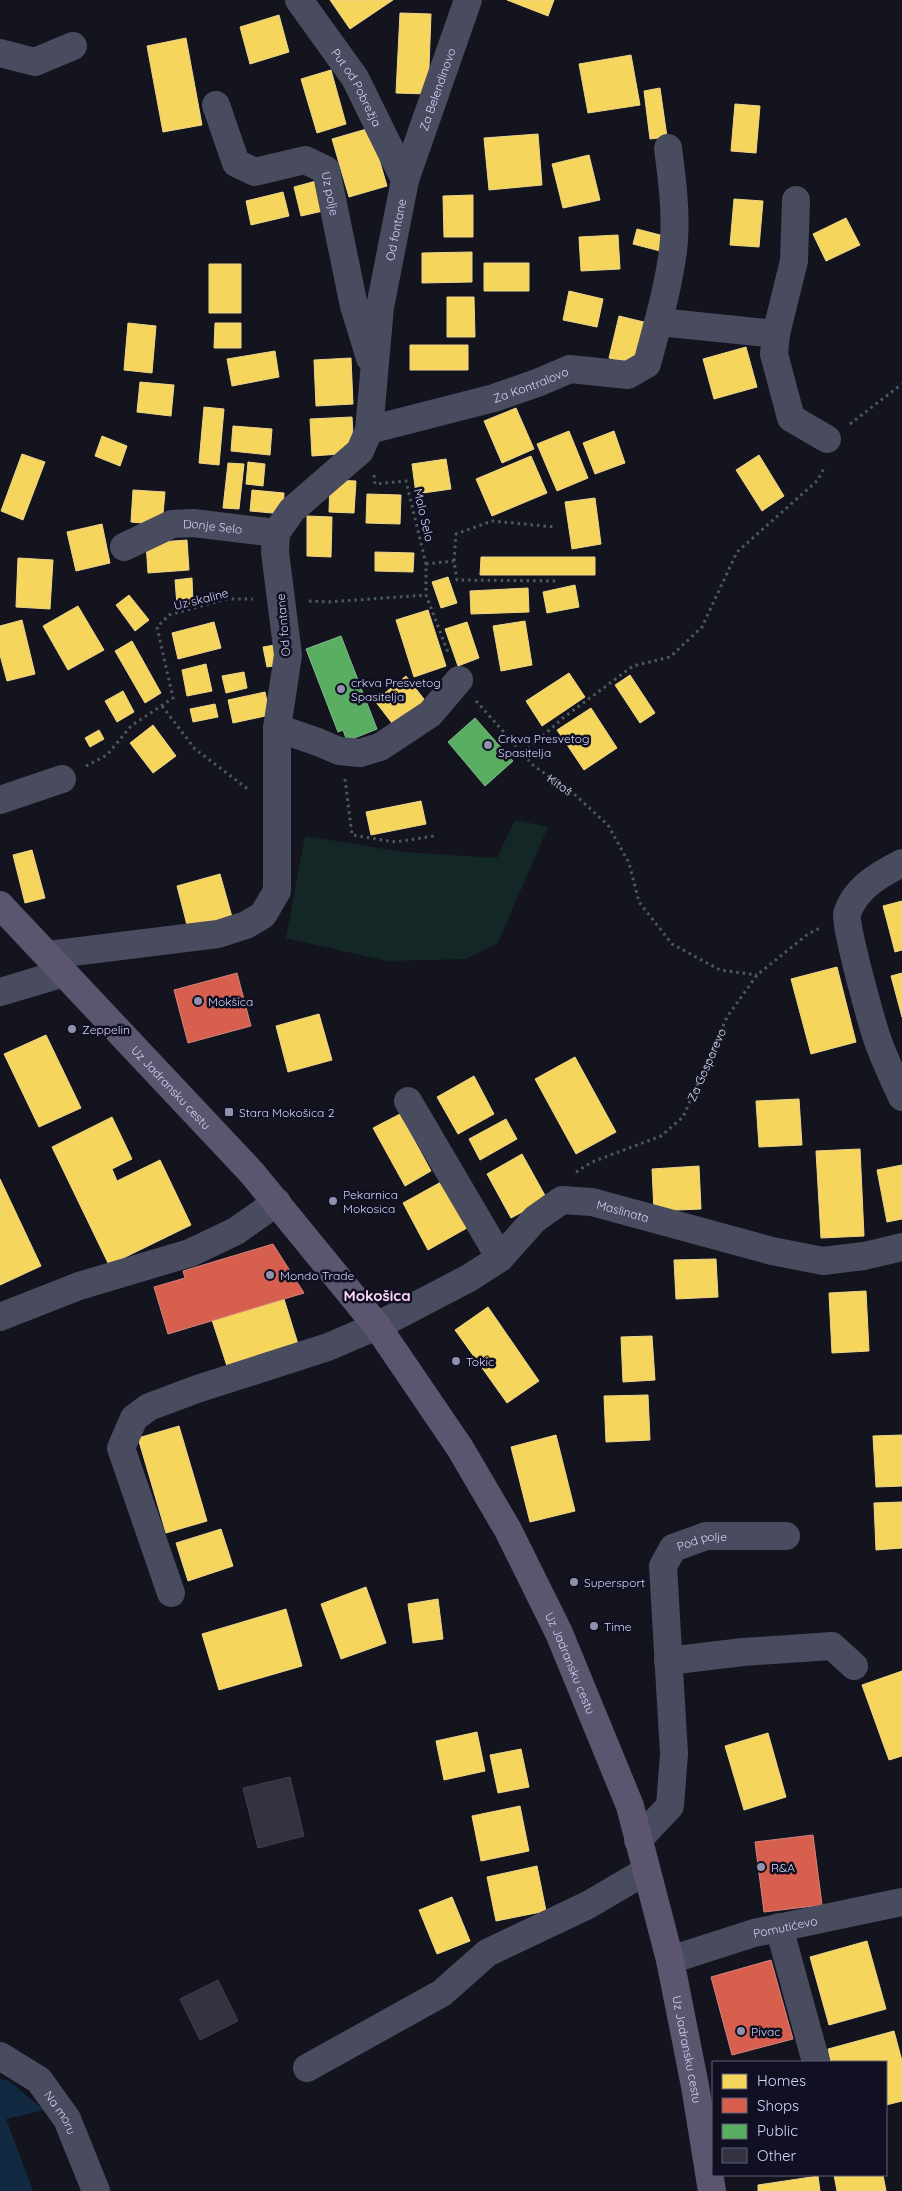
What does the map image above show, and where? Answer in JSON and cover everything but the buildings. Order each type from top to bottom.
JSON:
[{"type":"main road","name":"Uz Jadransku cestu","points":[[0,905],[277,1202],[377,1326],[460,1448],[508,1530],[559,1633],[630,1806],[670,1960],[695,2086],[712,2191]]},
{"type":"street","name":"Put od Pobrežja","points":[[299,0],[355,78],[405,180]]},
{"type":"street","name":"Za Belendinovo","points":[[405,180],[468,0]]},
{"type":"street","points":[[0,53],[35,62],[73,46]]},
{"type":"street","name":"Uz polje","points":[[216,105],[236,163],[255,172],[305,160],[326,170],[354,306],[374,371]]},
{"type":"street","name":"Za Kontralovo","points":[[364,441],[537,383],[570,369],[628,375],[647,364],[659,322],[674,241],[675,198],[668,148]]},
{"type":"street","name":"Od fontane","points":[[364,441],[374,371],[380,307],[405,180]]},
{"type":"street","points":[[796,200],[794,261],[776,334],[774,354],[791,418],[834,443]]},
{"type":"street","points":[[659,322],[776,334]]},
{"type":"street","points":[[276,533],[292,510],[364,441]]},
{"type":"street","name":"Donje Selo","points":[[124,547],[172,524],[193,523],[276,533]]},
{"type":"street","name":"Od fontane","points":[[56,964],[218,934],[246,925],[263,915],[277,890],[277,728],[288,654],[275,552],[276,533]]},
{"type":"street","points":[[277,728],[339,751],[360,753],[380,747],[430,714],[459,680]]},
{"type":"street","points":[[0,800],[62,779]]},
{"type":"street","points":[[902,863],[886,871],[861,889],[846,915],[850,937],[879,1043],[902,1097]]},
{"type":"street","points":[[0,992],[56,964]]},
{"type":"street","points":[[408,1102],[500,1258]]},
{"type":"street","points":[[170,1593],[122,1448],[134,1418],[157,1404],[328,1347],[377,1326],[469,1278],[500,1258],[535,1219],[562,1200]]},
{"type":"street","name":"Maslinata","points":[[562,1200],[592,1202],[772,1251],[824,1261],[864,1256],[902,1247]]},
{"type":"street","points":[[0,1317],[79,1286],[190,1253],[236,1231],[277,1202]]},
{"type":"street","name":"Pod polje","points":[[638,1840],[670,1806],[674,1754],[663,1566],[673,1548],[706,1536],[786,1536]]},
{"type":"street","points":[[668,1661],[743,1652],[832,1646],[854,1666]]},
{"type":"street","points":[[307,2068],[442,1993],[487,1953],[588,1904],[646,1870]]},
{"type":"street","name":"Pomutićevo","points":[[670,1960],[754,1933],[902,1902]]},
{"type":"street","points":[[779,1927],[816,2061]]},
{"type":"street","name":"Na moru","points":[[0,2056],[40,2080],[67,2119],[96,2191]]},
{"type":"path","points":[[523,753],[563,718],[633,666],[670,657],[702,627],[737,552],[818,480],[834,443],[902,384]]},
{"type":"path","name":"Malo Selo","points":[[364,441],[372,460],[375,484],[406,481],[426,564],[426,595],[459,680]]},
{"type":"path","name":"Malo Selo","points":[[555,527],[492,521],[456,534],[454,561],[457,580],[558,581]]},
{"type":"path","points":[[426,564],[454,561]]},
{"type":"path","points":[[281,599],[328,602],[426,595]]},
{"type":"path","name":"Uz skaline","points":[[62,779],[107,755],[131,726],[174,698],[156,627],[169,615],[226,599],[281,599]]},
{"type":"path","name":"Kitoš","points":[[459,680],[477,703],[534,766],[573,792],[608,825],[629,864],[639,902],[672,944],[720,970],[757,975]]},
{"type":"path","points":[[162,706],[195,749],[241,783],[276,815]]},
{"type":"path","points":[[339,751],[348,797],[352,835],[395,842],[434,836]]},
{"type":"path","name":"Za Gosparevo","points":[[562,1200],[571,1176],[592,1162],[660,1136],[683,1117],[727,1017],[757,975],[808,934],[846,915]]},
{"type":"green space","points":[[515,820],[548,827],[498,943],[466,959],[387,961],[286,938],[305,836],[402,852],[497,858]]},
{"type":"water","points":[[0,2079],[9,2081],[44,2110],[6,2119],[33,2191],[0,2191]]},
{"type":"place","name":"crkva Presvetog Spasitelja","points":[[341,689]]},
{"type":"place","name":"Crkva Presvetog Spasitelja","points":[[488,745]]},
{"type":"place","name":"Mokšica","points":[[198,1001]]},
{"type":"place","name":"Zeppelin","points":[[72,1029]]},
{"type":"place","name":"Stara Mokošica 2","points":[[229,1112]]},
{"type":"place","name":"Pekarnica Mokosica","points":[[333,1201]]},
{"type":"place","name":"Mondo Trade","points":[[270,1275]]},
{"type":"place","name":"Tokic","points":[[456,1361]]},
{"type":"place","name":"Supersport","points":[[574,1582]]},
{"type":"place","name":"Time","points":[[594,1626]]},
{"type":"place","name":"R&A","points":[[761,1867]]},
{"type":"place","name":"Pivac","points":[[741,2031]]},
{"type":"district","name":"Mokošica","points":[[377,1295]]}]
